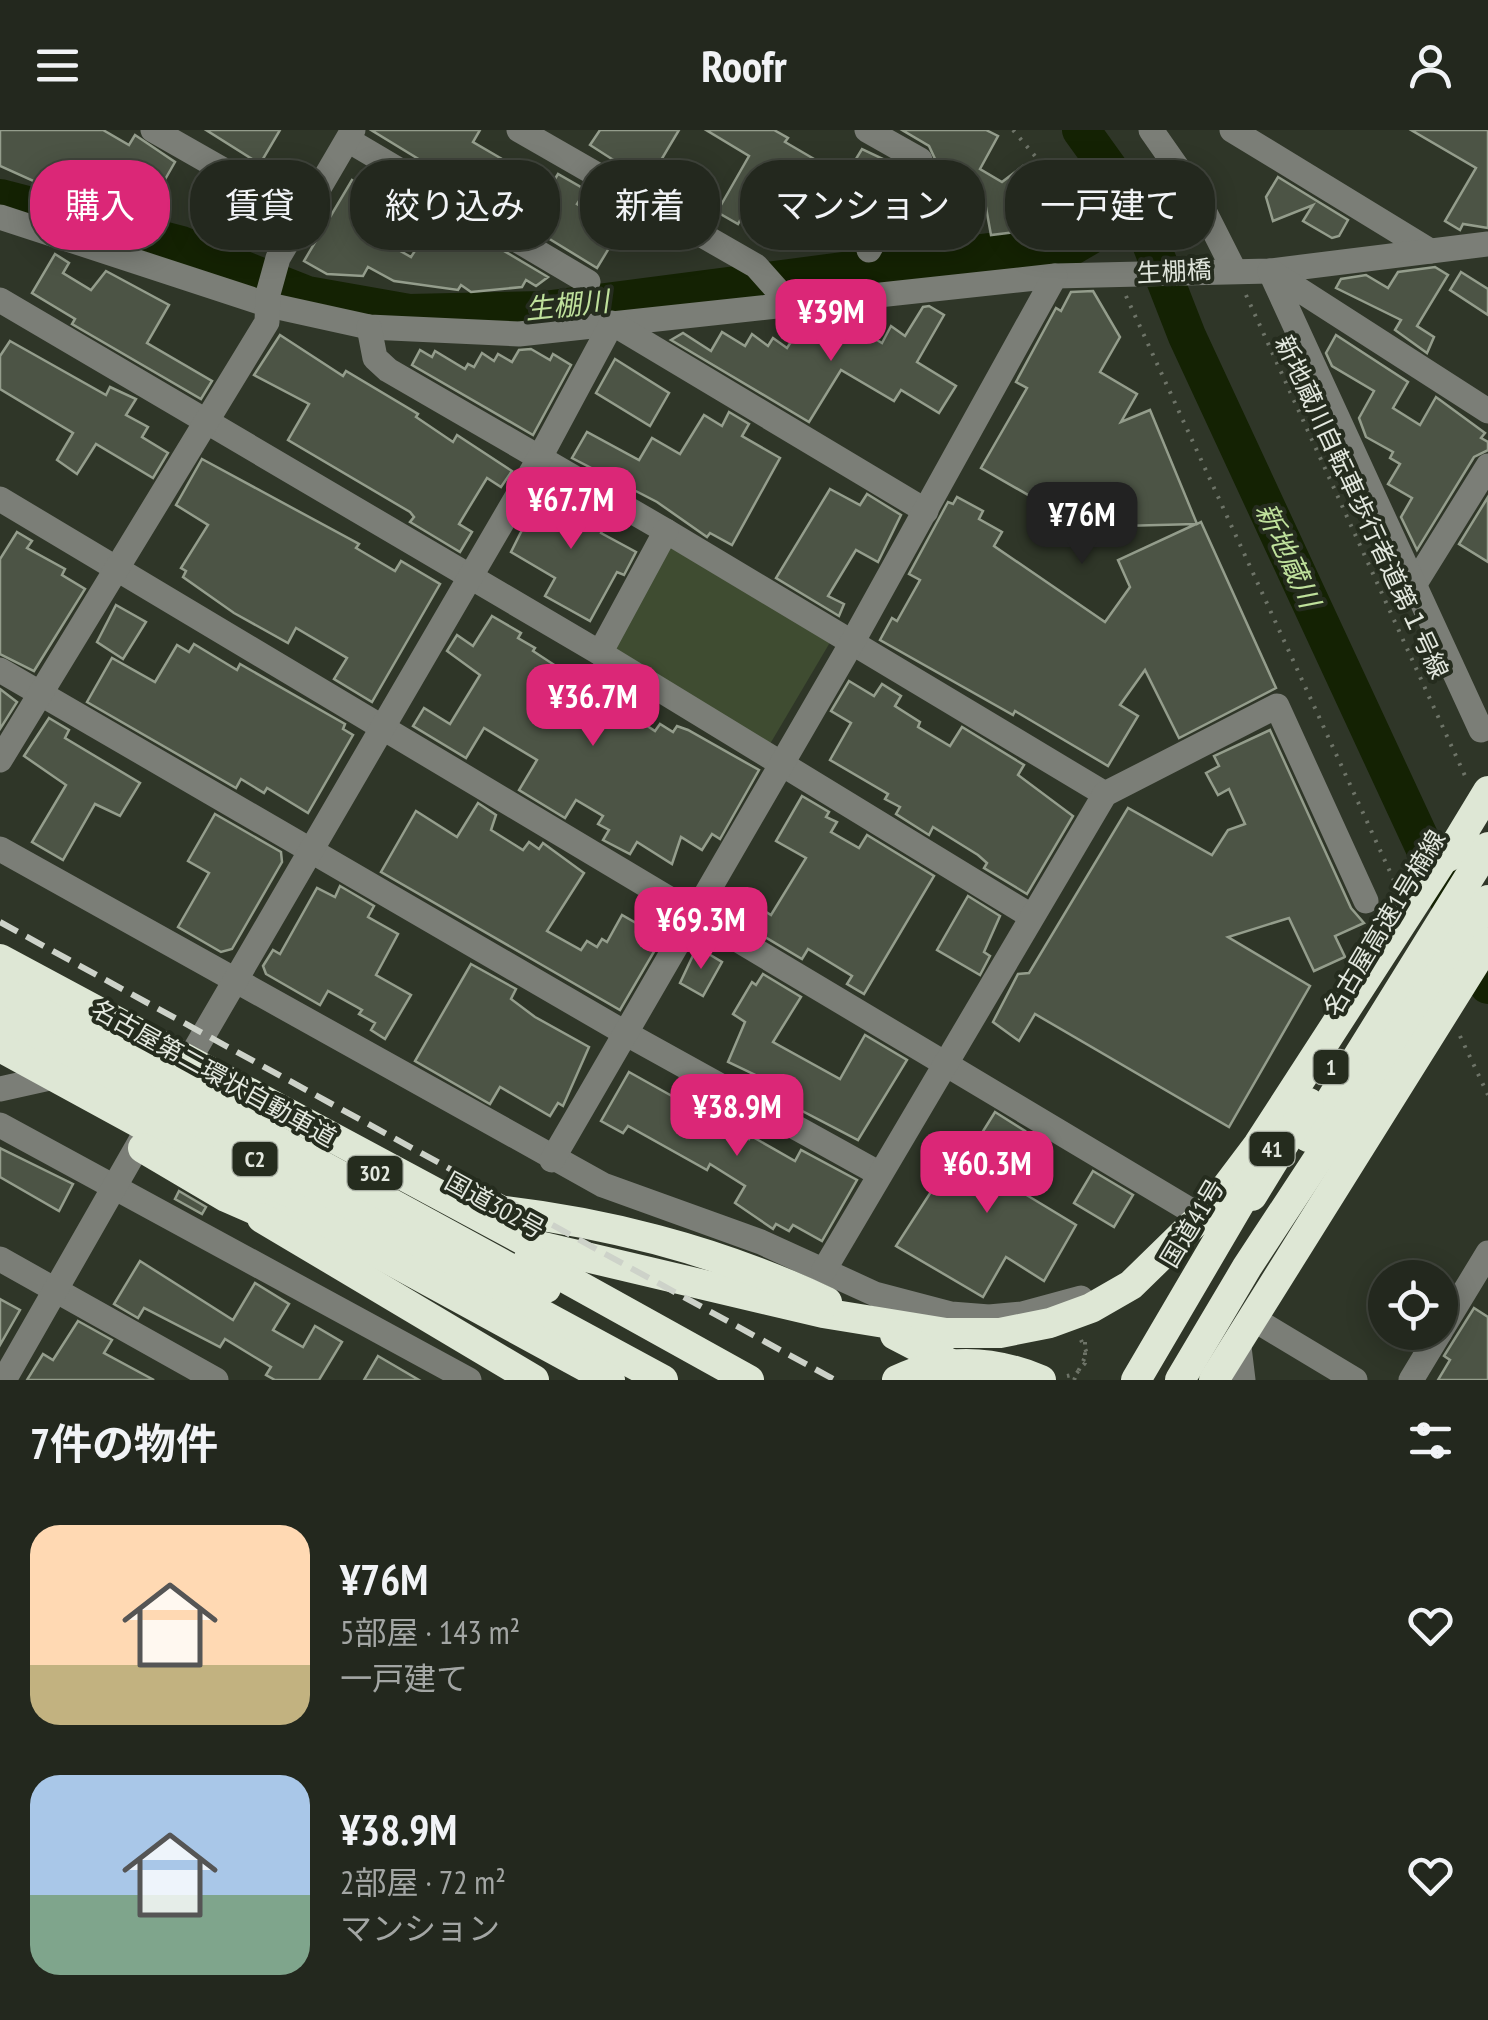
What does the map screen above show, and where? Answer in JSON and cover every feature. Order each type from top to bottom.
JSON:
[{"type":"highway","name":"名古屋高速1号楠線","points":[[1175,1316],[1478,845],[1484,803]]},
{"type":"highway","name":"国道41号","points":[[1175,1316],[1202,1264],[1484,803]]},
{"type":"highway","points":[[0,958],[532,1244],[823,1313],[946,1333],[1000,1333],[1050,1324],[1091,1308],[1155,1266],[1212,1206],[1258,1144],[1445,856],[1478,845]]},
{"type":"highway","points":[[1136,1380],[1175,1316],[1252,1222],[1340,1088],[1478,845]]},
{"type":"highway","name":"1","points":[[1180,1380],[1247,1266],[1488,900]]},
{"type":"highway","points":[[1214,1380],[1488,942]]},
{"type":"highway","name":"国道302号","points":[[0,969],[749,1380]]},
{"type":"highway","points":[[1228,1380],[1252,1314],[1438,981]]},
{"type":"highway","name":"名古屋第二環状自動車道","points":[[0,990],[716,1380]]},
{"type":"highway","name":"C2","points":[[0,1021],[663,1380]]},
{"type":"highway","points":[[0,1047],[610,1380]]},
{"type":"highway","points":[[0,1064],[534,1380]]},
{"type":"highway","points":[[226,1197],[384,1266],[588,1380]]},
{"type":"highway","points":[[430,1203],[547,1215],[697,1251],[786,1283],[982,1380]]},
{"type":"highway","points":[[396,1262],[580,1380]]},
{"type":"highway","points":[[589,1312],[760,1380]]},
{"type":"highway","points":[[1144,1380],[1175,1316]]},
{"type":"highway","points":[[897,1380],[934,1366],[973,1362],[1050,1377]]},
{"type":"street","points":[[153,130],[206,160]]},
{"type":"street","points":[[519,130],[756,266],[784,297]]},
{"type":"street","points":[[867,130],[920,160]]},
{"type":"street","points":[[1152,130],[1195,193],[1233,268]]},
{"type":"street","points":[[1232,130],[1430,251]]},
{"type":"street","points":[[330,170],[350,135],[588,282]]},
{"type":"street","name":"生棚橋","points":[[0,217],[368,327],[519,334],[784,297],[1054,276],[1233,268],[1270,271],[1488,244]]},
{"type":"street","points":[[0,760],[266,322],[274,268],[284,250]]},
{"type":"street","points":[[1270,271],[1488,411]]},
{"type":"street","points":[[1270,271],[1416,582],[1480,730]]},
{"type":"street","points":[[552,1160],[853,641],[1054,276]]},
{"type":"street","points":[[0,300],[600,653],[1031,916]]},
{"type":"street","points":[[4,1380],[539,459],[612,323],[926,511]]},
{"type":"street","points":[[368,327],[375,358],[388,370],[666,530],[1105,794]]},
{"type":"street","points":[[1416,582],[1488,466]]},
{"type":"street","points":[[0,499],[1223,1230]]},
{"type":"street","points":[[600,653],[666,530]]},
{"type":"street","points":[[0,670],[625,1033],[878,1173]]},
{"type":"street","points":[[824,1270],[943,1062],[1105,794],[1277,706],[1366,901]]},
{"type":"street","points":[[0,849],[552,1160],[604,1185],[761,1242],[875,1294],[951,1314],[989,1317],[1085,1297],[1159,1258],[1202,1264]]},
{"type":"street","points":[[0,1088],[54,1077]]},
{"type":"street","points":[[0,1125],[335,1305],[437,1372],[469,1380]]},
{"type":"street","points":[[314,1218],[335,1305]]},
{"type":"street","points":[[1458,1302],[1488,1252]]},
{"type":"street","points":[[0,1259],[216,1380]]},
{"type":"street","points":[[1243,1380],[1245,1328],[1355,1380]]},
{"type":"street","points":[[1411,1380],[1429,1350]]},
{"type":"path","points":[[1012,130],[1085,221],[1115,274],[1390,868]]},
{"type":"path","name":"新地蔵川自転車歩行者道第１号線","points":[[1233,268],[1459,761]]},
{"type":"path","points":[[1465,1042],[1488,1095]]},
{"type":"path","points":[[1050,1377],[1075,1377],[1087,1353],[1076,1335]]},
{"type":"green space","points":[[667,543],[832,639],[770,744],[607,648]]},
{"type":"building","points":[[0,130],[103,130],[129,145],[135,135],[175,162],[170,171],[170,160],[30,160],[30,180],[0,166]]},
{"type":"building","points":[[206,130],[280,130],[262,160],[254,160]]},
{"type":"building","points":[[371,130],[480,130],[473,142],[504,160],[420,160]]},
{"type":"building","points":[[600,130],[679,130],[661,160],[613,160],[590,145]]},
{"type":"building","points":[[706,130],[774,130],[788,138],[785,142],[816,160],[747,160],[749,156]]},
{"type":"building","points":[[902,130],[986,130],[998,136],[985,160],[936,160],[929,146]]},
{"type":"building","points":[[1411,130],[1488,130],[1488,228],[1463,224],[1460,230],[1445,221],[1476,168]]},
{"type":"building","points":[[862,149],[885,160],[855,160]]},
{"type":"building","points":[[740,172],[738,224],[720,214]]},
{"type":"building","points":[[985,172],[1002,182],[1005,180],[1005,233],[991,235]]},
{"type":"building","points":[[560,175],[580,187],[580,250],[608,250],[597,268],[560,245]]},
{"type":"building","points":[[1278,177],[1348,220],[1339,236],[1332,238],[1303,221],[1313,205],[1273,221],[1266,197]]},
{"type":"building","points":[[350,183],[350,250],[399,250],[411,257],[415,250],[503,250],[548,277],[536,286],[526,280],[522,287],[471,292],[461,285],[458,290],[394,281],[368,267],[363,276],[327,274],[304,261],[311,250],[330,250],[330,217]]},
{"type":"building","points":[[55,254],[69,263],[63,273],[91,290],[106,271],[169,305],[147,343],[212,381],[201,399],[72,324],[75,319],[32,293]]},
{"type":"building","points":[[1435,267],[1448,275],[1417,326],[1434,337],[1427,353],[1395,330],[1401,320],[1336,288],[1341,279],[1366,275],[1388,288],[1398,272]]},
{"type":"building","points":[[1461,272],[1488,289],[1488,315],[1450,290]]},
{"type":"building","points":[[1093,291],[1120,337],[1100,372],[1137,394],[1121,422],[1150,410],[1197,524],[1201,522],[1276,688],[1179,738],[1145,670],[1120,705],[1138,716],[1108,766],[1015,711],[1013,715],[880,640],[892,618],[897,621],[920,580],[909,574],[948,502],[953,504],[957,497],[983,511],[979,519],[1002,532],[994,546],[1105,622],[1130,587],[1118,560],[1196,524],[1084,527],[981,468],[1027,388],[1016,382],[1056,308],[1061,311],[1071,292]]},
{"type":"building","points":[[929,306],[944,315],[917,362],[956,386],[939,413],[901,390],[894,401],[841,370],[809,422],[671,340],[683,333],[711,351],[722,332],[745,346],[752,334],[768,346],[773,338],[787,348],[806,319],[815,318],[849,338],[855,327],[882,343],[891,326],[905,336],[923,307]]},
{"type":"building","points":[[280,335],[343,376],[346,371],[418,414],[416,417],[453,442],[457,435],[512,471],[501,487],[487,478],[459,524],[472,532],[460,552],[410,522],[414,517],[410,512],[288,440],[309,404],[254,375]]},
{"type":"building","points":[[1336,335],[1408,382],[1393,408],[1420,425],[1436,397],[1485,433],[1481,438],[1488,442],[1488,450],[1474,457],[1417,550],[1401,517],[1412,498],[1388,484],[1400,464],[1390,458],[1393,452],[1366,437],[1359,418],[1374,391],[1332,366],[1326,353]]},
{"type":"building","points":[[10,341],[106,395],[110,387],[136,399],[126,415],[148,427],[142,437],[168,453],[153,478],[96,444],[77,474],[57,460],[73,433],[0,389],[0,356]]},
{"type":"building","points":[[531,349],[550,360],[553,354],[571,365],[533,435],[412,365],[420,350],[432,357],[435,351],[465,369],[468,364],[474,367],[482,353],[494,361],[498,354],[512,362],[519,350]]},
{"type":"building","points":[[615,359],[669,393],[650,426],[596,393]]},
{"type":"building","points":[[729,412],[749,424],[742,436],[780,458],[732,545],[710,533],[707,537],[657,502],[572,458],[587,432],[639,460],[652,438],[680,454],[704,415],[722,426]]},
{"type":"building","points":[[202,459],[359,544],[356,548],[395,571],[401,561],[440,584],[372,702],[334,679],[347,658],[296,628],[288,643],[234,613],[183,577],[186,571],[181,568],[208,525],[176,505]]},
{"type":"building","points":[[546,482],[587,506],[583,512],[604,527],[601,533],[636,552],[624,575],[617,572],[590,621],[545,596],[555,578],[511,552]]},
{"type":"building","points":[[830,489],[860,505],[867,494],[901,515],[878,562],[856,550],[828,596],[844,604],[839,616],[776,578]]},
{"type":"building","points":[[1488,497],[1488,562],[1459,544]]},
{"type":"building","points":[[17,532],[32,541],[27,548],[65,569],[62,575],[85,589],[34,671],[0,654],[0,559]]},
{"type":"building","points":[[116,605],[146,622],[123,659],[97,642]]},
{"type":"building","points":[[492,616],[521,633],[518,638],[535,648],[533,651],[655,731],[660,724],[673,732],[677,726],[688,730],[759,770],[720,839],[712,834],[702,850],[681,837],[672,864],[637,842],[630,854],[603,840],[609,830],[598,824],[603,816],[576,800],[565,818],[519,790],[537,760],[484,728],[466,758],[413,726],[424,708],[450,724],[480,675],[447,651],[457,635],[473,646]]},
{"type":"building","points":[[194,644],[237,670],[240,664],[345,724],[343,729],[353,735],[308,813],[267,788],[264,793],[241,779],[236,788],[87,702],[112,658],[155,682],[177,645],[189,652]]},
{"type":"building","points":[[849,681],[874,696],[882,684],[901,696],[895,706],[920,722],[918,727],[950,746],[962,727],[1024,765],[1018,775],[1073,816],[1027,894],[984,868],[987,863],[978,855],[933,827],[929,835],[896,814],[900,807],[885,799],[888,794],[830,760],[851,723],[831,711]]},
{"type":"building","points":[[0,689],[17,702],[0,729]]},
{"type":"building","points":[[49,718],[69,730],[65,738],[140,783],[120,816],[95,804],[63,860],[32,842],[66,785],[24,756]]},
{"type":"building","points":[[1270,730],[1351,908],[1364,923],[1335,936],[1345,957],[1314,971],[1289,918],[1228,937],[1310,986],[1229,1127],[1035,1014],[1019,1041],[993,1022],[1018,974],[1029,973],[1128,808],[1212,855],[1228,830],[1245,824],[1229,789],[1218,795],[1206,773],[1219,766],[1214,756]]},
{"type":"building","points":[[802,796],[829,812],[826,817],[837,822],[831,832],[859,848],[867,835],[934,876],[864,994],[847,984],[852,976],[808,949],[802,959],[738,921],[750,902],[771,915],[806,858],[776,841]]},
{"type":"building","points":[[478,803],[496,815],[491,830],[523,850],[529,842],[539,849],[543,843],[584,873],[547,931],[581,950],[587,941],[597,947],[602,939],[607,942],[622,915],[662,938],[620,1010],[381,872],[416,811],[457,837]]},
{"type":"building","points":[[215,814],[281,852],[282,862],[232,949],[221,952],[178,927],[209,873],[188,861]]},
{"type":"building","points":[[340,886],[374,906],[368,917],[398,934],[376,975],[411,995],[385,1039],[371,1030],[375,1023],[359,1014],[362,1010],[328,991],[320,1005],[266,974],[263,966],[273,950],[280,954],[317,888],[335,897]]},
{"type":"building","points":[[968,896],[1000,916],[984,952],[990,956],[980,975],[937,950]]},
{"type":"building","points":[[697,947],[722,962],[703,996],[680,983]]},
{"type":"building","points":[[471,964],[516,989],[511,999],[535,1017],[589,1047],[563,1106],[558,1103],[550,1116],[500,1087],[490,1104],[415,1061]]},
{"type":"building","points":[[763,974],[801,997],[773,1042],[840,1079],[865,1035],[907,1060],[858,1140],[764,1091],[770,1082],[728,1062],[745,1022],[733,1014],[752,982],[756,985]]},
{"type":"building","points":[[629,1072],[795,1161],[801,1150],[857,1180],[822,1241],[793,1225],[789,1231],[776,1224],[773,1229],[735,1203],[745,1186],[710,1164],[707,1170],[628,1126],[623,1133],[601,1121]]},
{"type":"building","points":[[995,1112],[1025,1131],[1018,1142],[1037,1154],[1015,1188],[1076,1225],[1044,1281],[1006,1257],[983,1297],[896,1246],[947,1167],[957,1173]]},
{"type":"building","points":[[0,1148],[73,1184],[59,1211],[0,1177]]},
{"type":"building","points":[[1093,1171],[1133,1195],[1114,1227],[1074,1203]]},
{"type":"building","points":[[179,1191],[206,1207],[202,1214],[175,1199]]},
{"type":"building","points":[[140,1261],[233,1320],[255,1283],[289,1304],[273,1330],[303,1347],[315,1326],[342,1342],[319,1380],[275,1380],[266,1375],[271,1367],[225,1339],[220,1347],[144,1308],[138,1318],[114,1304]]},
{"type":"building","points":[[0,1299],[20,1310],[0,1345]]},
{"type":"building","points":[[1474,1308],[1488,1317],[1488,1380],[1438,1380],[1450,1360],[1444,1356],[1448,1350],[1458,1350],[1458,1334]]},
{"type":"building","points":[[78,1321],[112,1340],[104,1353],[154,1380],[27,1380],[43,1354],[53,1360]]},
{"type":"building","points":[[378,1356],[419,1380],[364,1380]]},
{"type":"waterway","name":"新地蔵川","points":[[1081,130],[1137,208],[1187,336],[1488,985]]},
{"type":"waterway","name":"生棚川","points":[[0,198],[181,245],[307,295],[409,313],[544,310],[989,252],[1066,250]]},
{"type":"railway","points":[[0,922],[835,1380]]}]
